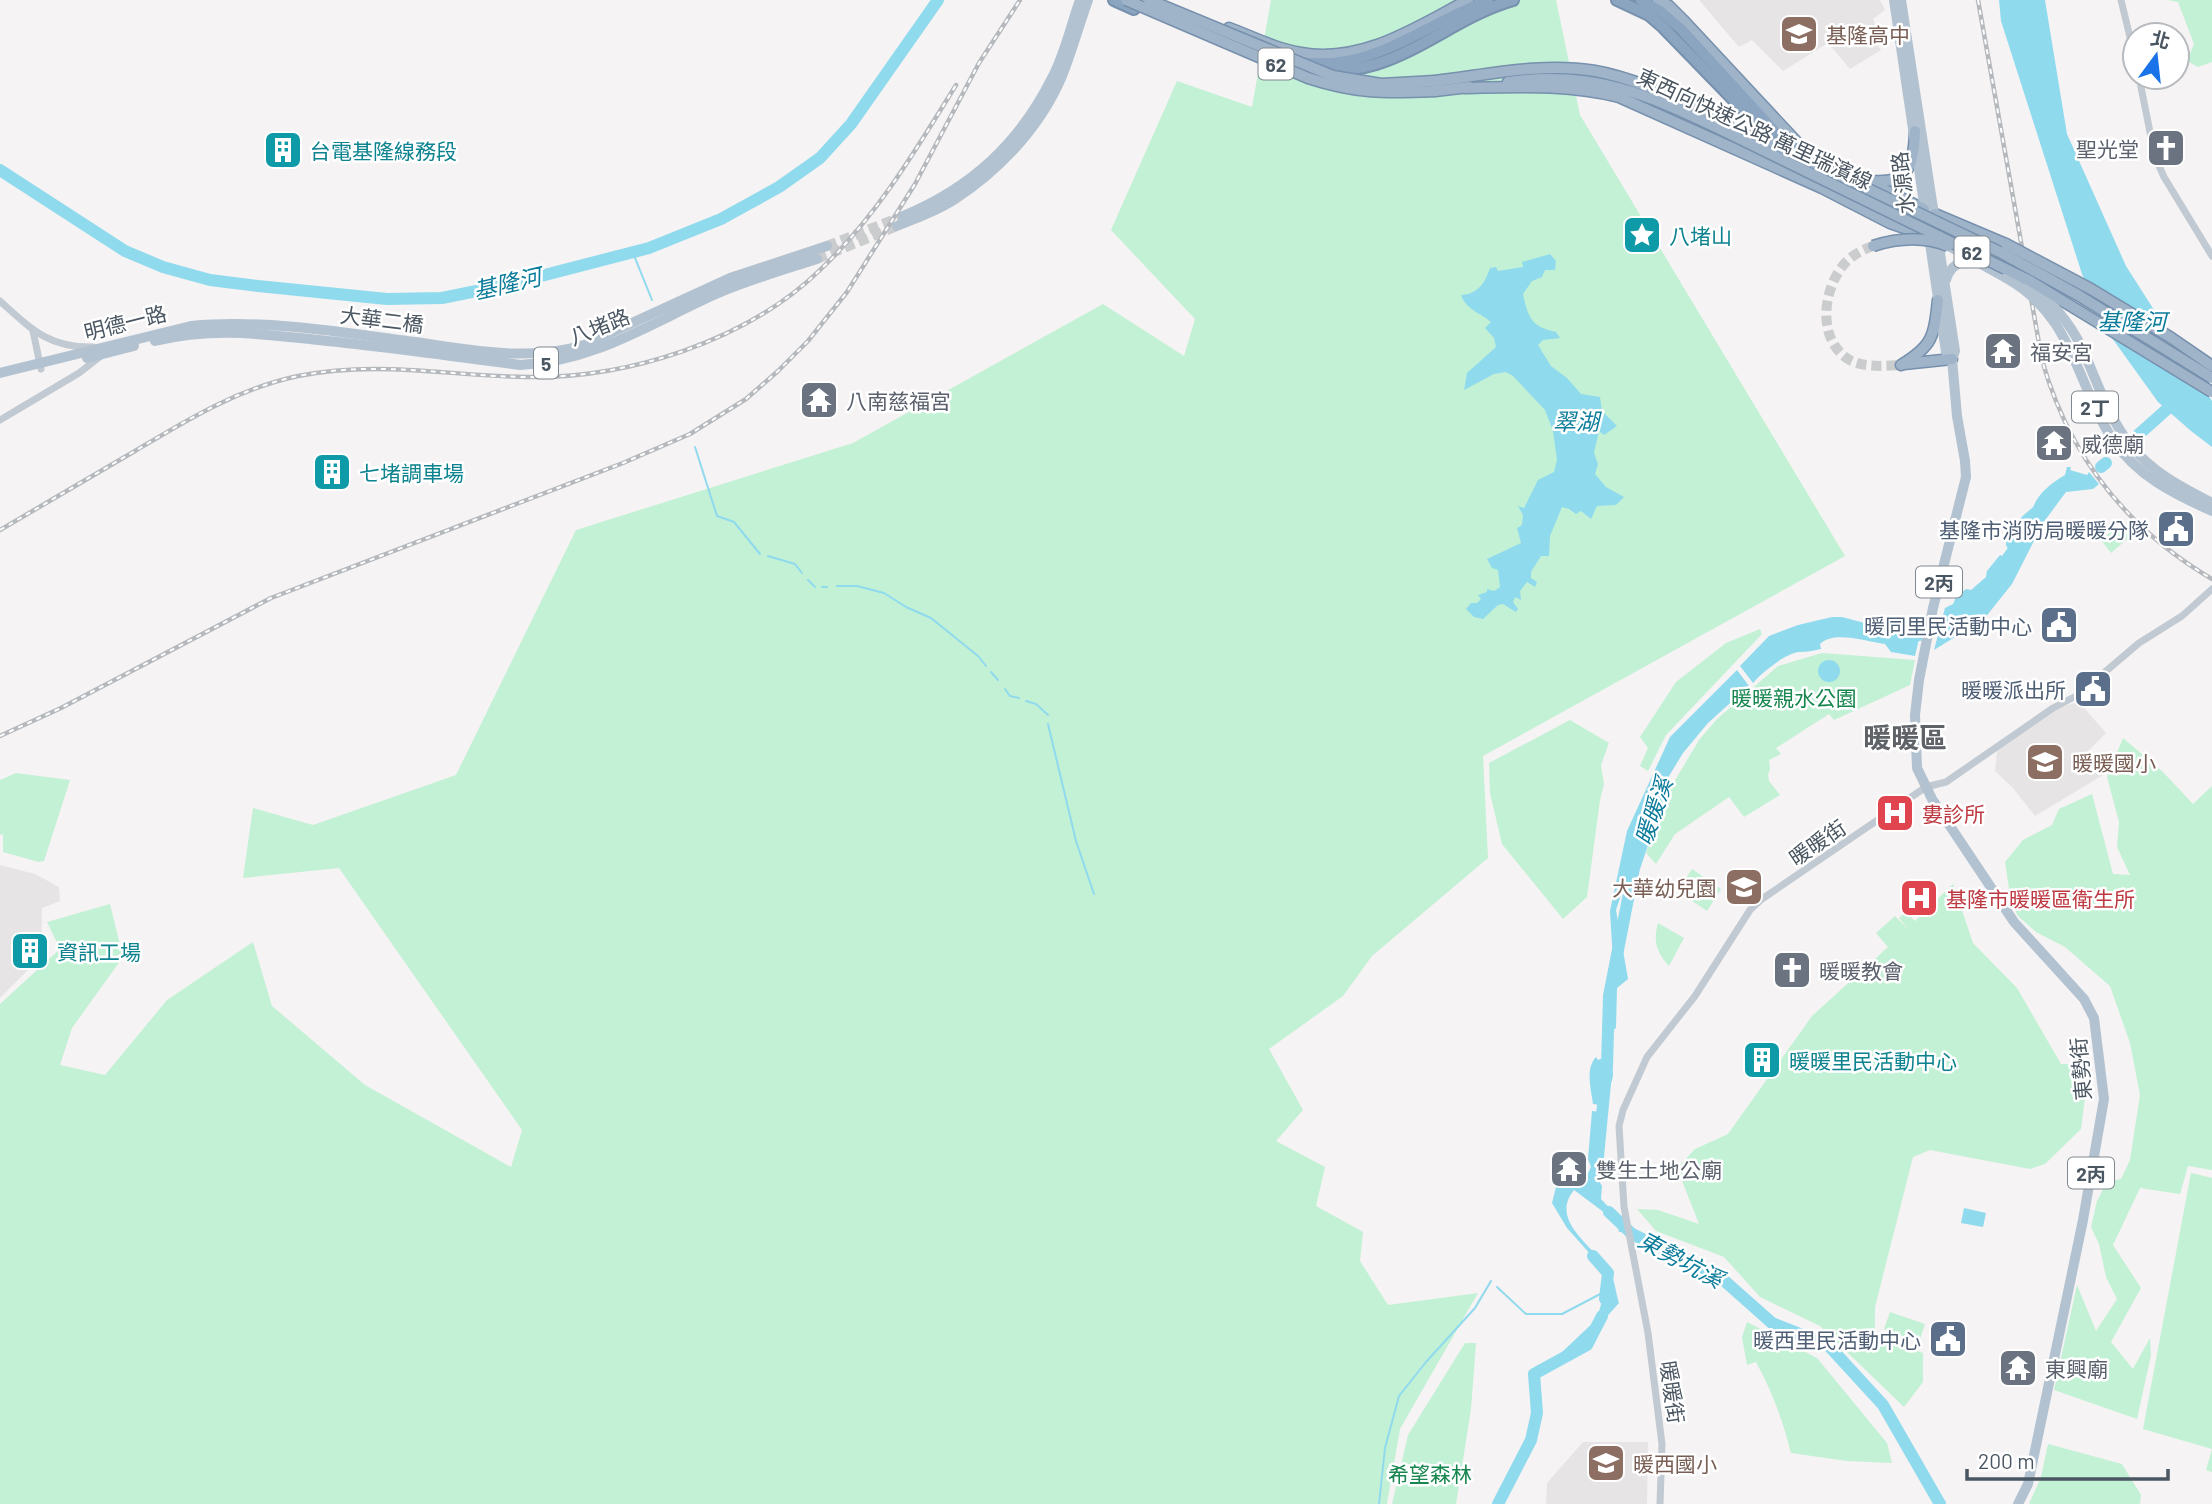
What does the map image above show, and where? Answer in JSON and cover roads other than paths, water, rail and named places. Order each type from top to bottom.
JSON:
[{"type":"highway","points":[[1114,0],[1257,57],[1297,69],[1331,71],[1364,67],[1394,57],[1458,22],[1513,0]]},
{"type":"highway","name":"東西向快速公路 萬里瑞濱線","points":[[1126,0],[1308,78],[1363,92],[1435,86],[1552,68],[1594,71],[1619,77],[1651,89],[1723,125],[2090,315],[2212,392]]},
{"type":"highway","points":[[1136,0],[1257,57],[1342,63],[1364,59],[1395,47],[1489,0]]},
{"type":"highway","points":[[1150,0],[1272,45],[1294,52],[1316,54],[1344,54],[1364,49],[1396,37],[1468,0]]},
{"type":"highway","name":"東西向快速公路 萬里瑞濱線","points":[[1150,0],[1333,76],[1381,84],[1465,88],[1543,77],[1602,83],[1638,93],[1723,125],[2002,253],[2078,295],[2212,378]]},
{"type":"highway","points":[[1617,0],[1649,15],[1663,27],[1766,133],[1819,181],[1928,236]]},
{"type":"highway","points":[[1641,0],[1660,11],[1681,29],[1779,136],[1806,152],[1924,209]]},
{"type":"highway","points":[[1658,0],[1669,6],[1683,20],[1806,152]]},
{"type":"highway","points":[[1465,88],[1560,87],[1619,97],[1822,188],[1890,223],[1928,236]]},
{"type":"highway","points":[[1857,176],[1885,182],[1902,177],[1911,161],[1915,131]]},
{"type":"highway","points":[[1936,214],[2006,244],[2091,289],[2212,366]]},
{"type":"highway","points":[[1873,246],[1904,240],[1932,241],[2011,274]]},
{"type":"highway","points":[[1938,300],[1934,330],[1928,344],[1918,355],[1901,365],[1952,359]]},
{"type":"main road","points":[[902,216],[950,194],[988,164],[1018,134],[1054,74],[1080,0]]},
{"type":"main road","points":[[897,226],[954,200],[993,170],[1024,139],[1061,77],[1088,0]]},
{"type":"main road","name":"水源路","points":[[1894,0],[1946,352],[1952,359]]},
{"type":"main road","name":"水源路","points":[[1901,0],[1936,214],[1955,351],[1952,359],[1957,416],[1965,461],[1964,486],[1933,608],[1919,680]]},
{"type":"main road","points":[[1924,209],[1936,214]]},
{"type":"main road","name":"2丁","points":[[1936,214],[2011,274],[2034,288],[2071,329],[2111,416],[2131,446],[2156,470],[2212,503]]},
{"type":"main road","name":"2丁","points":[[1928,236],[1985,266],[2011,274],[2062,331],[2102,420],[2114,441],[2133,464],[2145,476],[2212,511]]},
{"type":"main road","name":"八堵路","points":[[498,353],[535,355],[561,352],[584,345],[730,278],[827,246]]},
{"type":"main road","name":"八堵路","points":[[259,330],[520,365],[560,361],[590,353],[718,293],[817,259]]},
{"type":"main road","points":[[1946,287],[1947,275],[1959,263],[1969,261],[1985,266]]},
{"type":"main road","name":"大華二橋","points":[[259,330],[358,335],[498,353]]},
{"type":"main road","name":"明德一路","points":[[0,379],[102,351],[189,333],[259,330]]},
{"type":"main road","name":"明德一路","points":[[0,373],[41,366]]},
{"type":"main road","name":"東勢街","points":[[1919,680],[1915,715],[1917,768],[1932,799],[2014,922],[2084,999],[2094,1018],[2103,1083],[2104,1099],[2083,1220],[2028,1484],[2018,1504]]},
{"type":"street","points":[[2121,0],[2126,21]]},
{"type":"street","points":[[2142,91],[2155,157],[2164,177],[2212,256]]},
{"type":"street","points":[[0,301],[33,331],[74,348],[102,351]]},
{"type":"street","points":[[33,331],[41,366]]},
{"type":"street","points":[[0,420],[79,373],[102,351]]},
{"type":"street","name":"暖暖街","points":[[1660,1504],[1662,1444],[1648,1333],[1624,1207],[1618,1143],[1623,1110],[1647,1056],[1695,996],[1750,910],[1762,899],[1926,787],[1946,782],[2053,708],[2078,695],[2139,643],[2182,616],[2212,589]]},
{"type":"water","name":"基隆河","points":[[1999,0],[2045,0],[2067,134],[2126,266],[2212,401],[2212,447],[2158,402],[2112,338],[2082,274],[2001,21]]},
{"type":"water","name":"翠湖","points":[[1550,254],[1556,261],[1555,270],[1545,270],[1542,277],[1532,281],[1523,294],[1527,309],[1536,324],[1556,332],[1560,338],[1543,340],[1538,345],[1551,366],[1567,378],[1581,394],[1600,397],[1602,411],[1617,426],[1604,435],[1599,431],[1594,453],[1598,464],[1595,474],[1606,487],[1624,497],[1616,505],[1597,506],[1591,519],[1581,511],[1576,514],[1562,507],[1550,536],[1549,556],[1541,556],[1531,572],[1531,578],[1537,582],[1535,587],[1527,582],[1520,591],[1521,600],[1515,597],[1513,602],[1518,609],[1516,612],[1503,604],[1498,605],[1483,619],[1474,617],[1466,609],[1471,603],[1477,603],[1481,599],[1478,595],[1487,592],[1487,589],[1494,591],[1500,587],[1498,570],[1492,568],[1487,559],[1521,543],[1517,528],[1522,525],[1523,515],[1518,506],[1524,508],[1538,480],[1554,472],[1557,460],[1553,431],[1545,410],[1513,376],[1506,372],[1494,374],[1464,390],[1467,373],[1496,347],[1494,338],[1485,328],[1491,322],[1470,308],[1461,295],[1480,287],[1490,268],[1496,267],[1498,271],[1523,267],[1522,262]]},
{"type":"water","points":[[2067,467],[2087,475],[2089,472],[2099,484],[2093,489],[2066,492],[2043,523],[2012,584],[1984,619],[1934,650],[1945,608],[1953,604],[1956,597],[1966,589],[1971,590],[1986,577],[1987,571],[2000,555],[2002,556],[2032,514],[2039,496],[2065,475]]},
{"type":"water","points":[[1842,617],[1895,631],[1922,626],[1915,656],[1891,652],[1885,644],[1842,637],[1826,640],[1820,644],[1821,649],[1787,656],[1753,683],[1740,666],[1769,636],[1798,625]]},
{"type":"water","points":[[1829,660],[1837,663],[1840,671],[1837,679],[1829,682],[1821,679],[1818,671],[1821,663]]},
{"type":"water","points":[[1737,670],[1749,686],[1708,723],[1683,753],[1666,781],[1644,827],[1616,910],[1628,979],[1617,988],[1616,1028],[1607,1038],[1607,1050],[1613,1068],[1612,1082],[1601,1105],[1593,1104],[1591,1067],[1596,1057],[1598,1060],[1603,1058],[1604,1036],[1611,1025],[1614,1009],[1606,992],[1620,966],[1613,961],[1610,911],[1627,831],[1670,737]]},
{"type":"water","points":[[1592,1111],[1601,1112],[1596,1160],[1602,1173],[1598,1179],[1602,1186],[1601,1199],[1619,1218],[1622,1232],[1619,1232],[1617,1222],[1574,1190],[1568,1202],[1567,1213],[1577,1234],[1610,1272],[1619,1303],[1566,1362],[1561,1353],[1597,1319],[1609,1275],[1567,1228],[1552,1203],[1556,1187],[1582,1182],[1591,1167],[1588,1159]]},
{"type":"water","points":[[1964,1208],[1986,1213],[1983,1227],[1961,1223]]},
{"type":"waterway","name":"基隆河","points":[[0,170],[125,251],[163,267],[210,280],[258,286],[387,299],[442,298],[506,285],[649,248],[721,219],[779,187],[820,158],[851,124],[938,0]]},
{"type":"waterway","points":[[633,253],[652,300]]},
{"type":"waterway","name":"暖暖溪","points":[[2138,435],[2175,402]]},
{"type":"waterway","points":[[695,447],[717,516],[734,522],[760,554]]},
{"type":"waterway","name":"暖暖溪","points":[[2101,467],[2106,463]]},
{"type":"waterway","name":"暖暖溪","points":[[2012,544],[2027,520],[2045,505]]},
{"type":"waterway","points":[[768,556],[795,564],[802,573]]},
{"type":"waterway","points":[[808,580],[815,587]]},
{"type":"waterway","points":[[837,586],[857,586],[884,593],[931,618],[978,656],[986,666]]},
{"type":"waterway","points":[[822,587],[827,587]]},
{"type":"waterway","name":"暖暖溪","points":[[1906,638],[1928,633],[1955,614]]},
{"type":"waterway","points":[[991,672],[998,680]]},
{"type":"waterway","points":[[1005,689],[1010,696],[1019,698]]},
{"type":"waterway","points":[[1026,701],[1036,704],[1048,715]]},
{"type":"waterway","points":[[1048,724],[1076,841],[1094,894]]},
{"type":"waterway","name":"暖暖溪","points":[[1607,1066],[1609,996],[1634,868],[1659,793]]},
{"type":"waterway","name":"暖暖溪","points":[[1596,1177],[1605,1084]]},
{"type":"waterway","name":"東勢坑溪","points":[[1609,1212],[1632,1234],[1719,1276],[1772,1323],[1828,1345],[1883,1405],[1940,1504]]},
{"type":"waterway","points":[[1593,1256],[1608,1273],[1605,1299]]},
{"type":"waterway","points":[[1379,1504],[1385,1448],[1399,1396],[1475,1308],[1491,1281]]},
{"type":"waterway","points":[[1497,1287],[1526,1314],[1562,1314],[1606,1291]]},
{"type":"waterway","points":[[1498,1504],[1531,1440],[1537,1413],[1534,1374],[1587,1345],[1602,1316]]},
{"type":"tunnel","points":[[827,246],[903,216]]},
{"type":"tunnel","points":[[817,259],[897,226]]},
{"type":"tunnel","points":[[1873,246],[1852,257],[1838,272],[1828,298],[1827,326],[1838,350],[1848,359],[1867,365],[1901,365]]},
{"type":"railway","points":[[0,736],[61,708],[271,598],[623,463],[690,434],[746,399],[808,341],[847,292],[915,184],[979,63],[1020,0]]},
{"type":"railway","points":[[1978,0],[2042,360],[2054,395],[2068,428],[2105,487],[2153,537],[2212,579]]},
{"type":"railway","points":[[0,530],[193,417],[233,397],[298,376],[357,369],[527,377],[565,376],[644,363],[722,336],[791,295],[840,250],[894,182],[956,85]]},
{"type":"place","name":"基隆高中","points":[[1799,34]]},
{"type":"place","name":"聖光堂","points":[[2166,148]]},
{"type":"place","name":"台電基隆線務段","points":[[283,150]]},
{"type":"place","name":"八堵山","points":[[1642,235]]},
{"type":"place","name":"福安宮","points":[[2003,351]]},
{"type":"place","name":"八南慈福宮","points":[[819,400]]},
{"type":"place","name":"威德廟","points":[[2054,443]]},
{"type":"place","name":"七堵調車場","points":[[332,472]]},
{"type":"place","name":"基隆市消防局暖暖分隊","points":[[2176,529]]},
{"type":"place","name":"暖同里民活動中心","points":[[2059,625]]},
{"type":"place","name":"暖暖派出所","points":[[2093,689]]},
{"type":"place","name":"暖暖國小","points":[[2045,762]]},
{"type":"place","name":"婁診所","points":[[1895,813]]},
{"type":"place","name":"大華幼兒園","points":[[1744,887]]},
{"type":"place","name":"基隆市暖暖區衛生所","points":[[1919,898]]},
{"type":"place","name":"資訊工場","points":[[30,951]]},
{"type":"place","name":"暖暖教會","points":[[1792,970]]},
{"type":"place","name":"暖暖里民活動中心","points":[[1762,1060]]},
{"type":"place","name":"雙生土地公廟","points":[[1569,1169]]},
{"type":"place","name":"暖西里民活動中心","points":[[1948,1339]]},
{"type":"place","name":"東興廟","points":[[2018,1368]]},
{"type":"place","name":"暖西國小","points":[[1606,1463]]},
{"type":"district","name":"暖暖區","points":[[1905,737]]},
{"type":"park label","name":"暖暖親水公園","points":[[1794,697]]},
{"type":"park label","name":"希望森林","points":[[1430,1473]]}]
